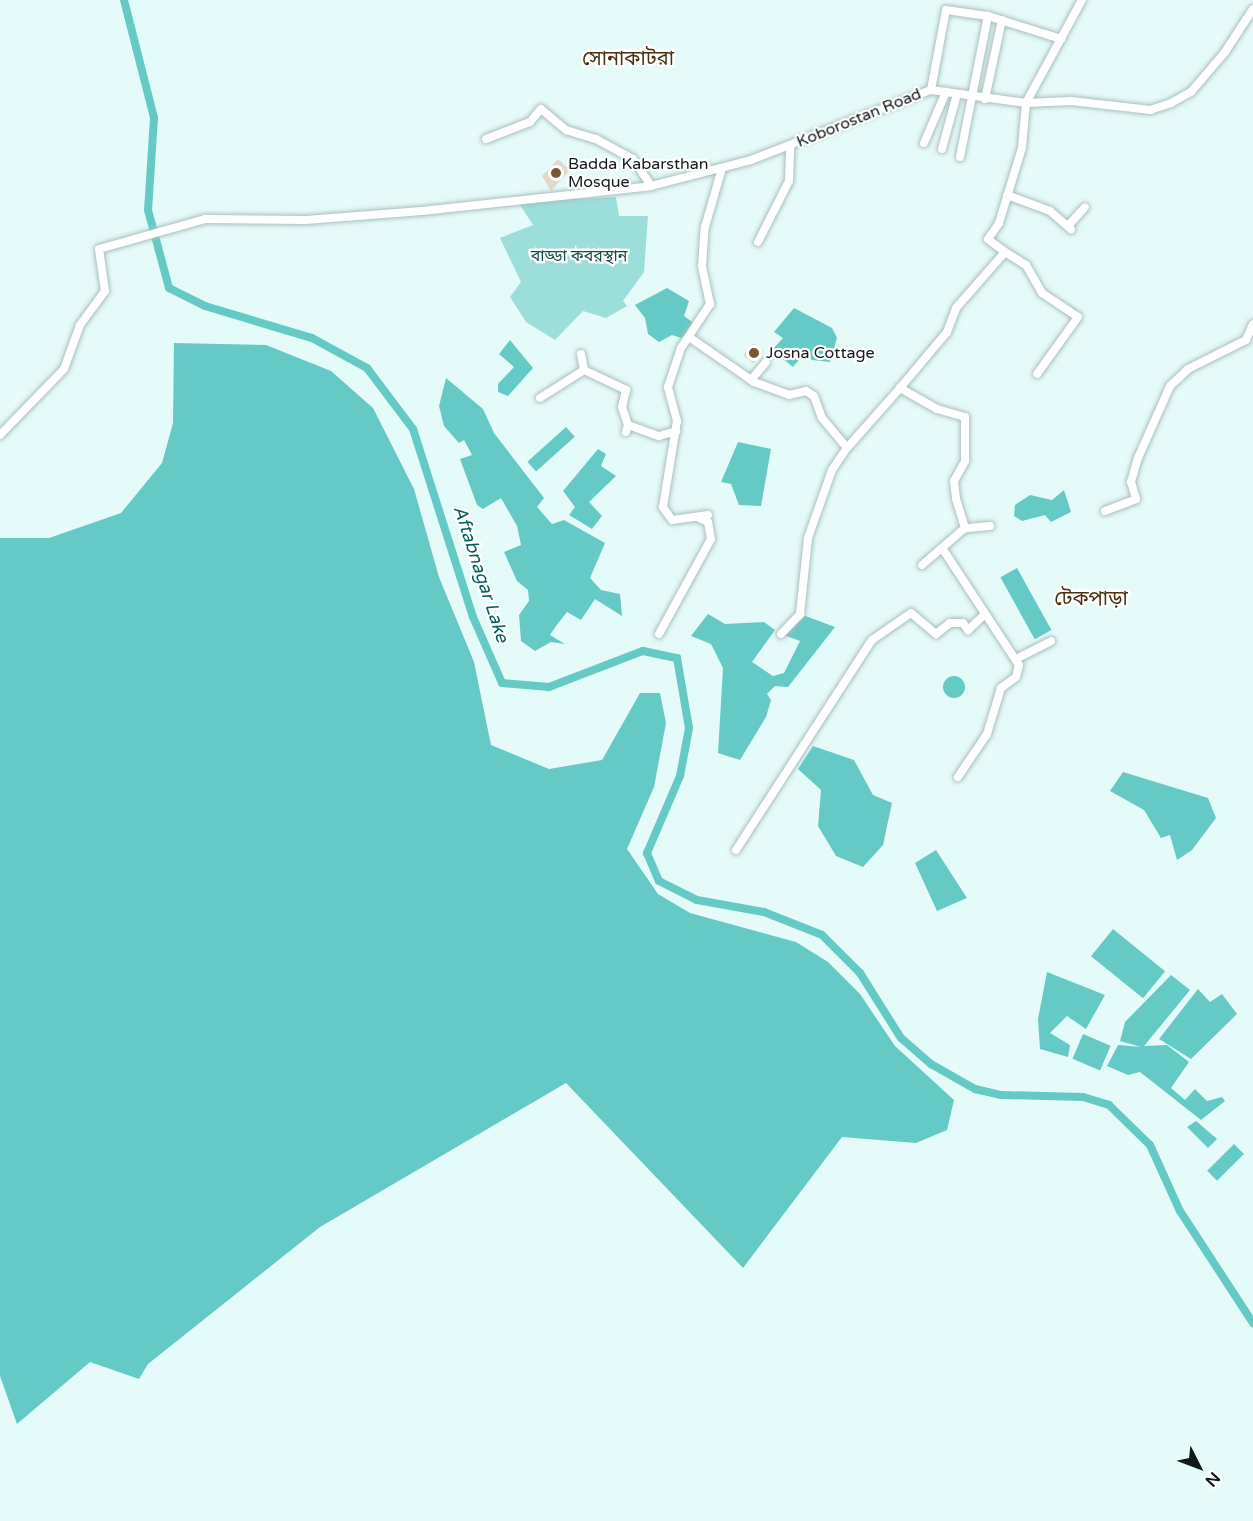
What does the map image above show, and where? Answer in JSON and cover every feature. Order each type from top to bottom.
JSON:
[{"type":"street","points":[[1037,374],[1078,317],[1042,293],[1026,265],[988,239],[1007,195],[1022,148],[1026,103],[1081,0]]},
{"type":"street","name":"Koborostan Road","points":[[0,435],[64,369],[80,325],[105,291],[99,249],[205,219],[306,220],[651,186],[722,168],[790,146],[931,90],[1026,103],[1080,101],[1150,110],[1171,103],[1191,92],[1218,60],[1253,9]]},
{"type":"street","points":[[931,90],[946,10],[988,16],[1061,39]]},
{"type":"street","points":[[960,157],[988,16]]},
{"type":"street","points":[[985,99],[1002,20]]},
{"type":"street","points":[[924,143],[946,92]]},
{"type":"street","points":[[942,150],[957,94]]},
{"type":"street","points":[[486,139],[530,122],[541,109],[566,130],[597,139],[633,159],[651,186]]},
{"type":"street","points":[[758,242],[789,181],[790,146]]},
{"type":"street","points":[[708,515],[672,520],[664,513],[676,431],[668,387],[689,337],[710,304],[702,266],[705,227],[722,168]]},
{"type":"street","points":[[1007,195],[1050,211],[1070,228],[1085,207]]},
{"type":"street","points":[[781,634],[800,614],[808,538],[832,470],[847,448],[947,332],[956,308],[1005,252]]},
{"type":"street","points":[[1105,511],[1136,499],[1131,482],[1138,458],[1170,386],[1188,369],[1246,340],[1253,324]]},
{"type":"street","points":[[689,337],[751,380],[789,395],[806,391],[814,396],[822,418],[847,448]]},
{"type":"street","points":[[581,354],[584,370]]},
{"type":"street","points":[[751,380],[766,363]]},
{"type":"street","points":[[584,370],[626,390],[622,407],[627,428],[659,436],[676,431]]},
{"type":"street","points":[[540,398],[584,370]]},
{"type":"street","points":[[900,388],[937,409],[964,417],[965,461],[954,481],[965,528]]},
{"type":"street","points":[[658,634],[711,540],[708,522],[696,517]]},
{"type":"street","points":[[922,565],[944,551],[965,528],[990,526]]},
{"type":"street","points":[[944,551],[983,616],[1018,658],[1018,674],[1000,688],[987,734],[958,777]]},
{"type":"street","points":[[736,850],[873,640],[911,613],[936,634],[950,623],[963,623],[968,630],[983,616]]},
{"type":"street","points":[[1018,658],[1051,641]]},
{"type":"green space","name":"বাড্ডা কবরস্থান","points":[[616,197],[619,216],[648,216],[644,272],[623,301],[627,306],[606,318],[583,311],[555,340],[526,322],[510,297],[521,282],[500,238],[533,225],[518,202]]},
{"type":"shaded area","points":[[667,288],[689,301],[684,316],[695,324],[681,338],[672,335],[659,342],[648,334],[645,318],[635,305]]},
{"type":"shaded area","points":[[794,308],[832,328],[837,338],[830,362],[812,360],[805,353],[793,367],[772,350],[783,338],[774,332]]},
{"type":"shaded area","points":[[510,340],[533,368],[508,396],[498,392],[498,384],[514,367],[499,354]]},
{"type":"shaded area","points":[[174,343],[266,345],[331,371],[373,408],[414,489],[439,577],[474,662],[491,745],[549,769],[602,760],[640,693],[660,693],[666,723],[654,787],[627,849],[658,894],[690,913],[796,942],[828,962],[860,994],[895,1046],[954,1100],[947,1130],[916,1143],[842,1137],[743,1268],[566,1083],[320,1227],[148,1364],[139,1379],[90,1362],[17,1424],[0,1376],[0,538],[49,538],[121,513],[162,463],[173,423]]},
{"type":"shaded area","points":[[446,378],[483,409],[494,433],[544,498],[537,507],[552,524],[564,520],[605,543],[590,578],[601,590],[620,594],[622,616],[595,599],[581,620],[567,612],[550,635],[565,644],[551,642],[535,651],[521,641],[519,615],[529,601],[528,590],[517,581],[504,552],[521,545],[517,526],[501,498],[483,509],[477,505],[460,459],[472,455],[464,440],[459,443],[444,426],[439,406]]},
{"type":"shaded area","points":[[566,427],[575,437],[536,471],[527,462]]},
{"type":"shaded area","points":[[738,442],[771,449],[761,506],[739,505],[731,484],[721,482]]},
{"type":"shaded area","points":[[598,449],[606,454],[601,466],[616,476],[589,502],[602,516],[592,529],[569,515],[575,507],[563,491]]},
{"type":"shaded area","points":[[1064,490],[1071,512],[1051,522],[1045,515],[1022,521],[1014,516],[1015,505],[1030,495],[1052,500]]},
{"type":"shaded area","points":[[1017,568],[1051,630],[1035,639],[1000,577]]},
{"type":"shaded area","points":[[708,614],[725,624],[764,622],[775,630],[752,662],[773,676],[784,673],[800,641],[781,634],[800,614],[835,627],[788,687],[775,686],[767,694],[771,700],[766,717],[740,760],[718,753],[723,668],[711,644],[691,636]]},
{"type":"shaded area","points":[[954,676],[962,679],[965,687],[962,695],[954,698],[946,695],[943,687],[946,679]]},
{"type":"shaded area","points":[[813,746],[854,760],[873,795],[892,803],[883,845],[863,867],[836,856],[818,826],[821,790],[798,769]]},
{"type":"shaded area","points":[[1123,772],[1208,798],[1216,818],[1192,850],[1177,860],[1170,835],[1161,838],[1144,810],[1110,791]]},
{"type":"shaded area","points":[[936,850],[967,898],[937,911],[915,863]]},
{"type":"shaded area","points":[[1113,929],[1165,971],[1143,998],[1091,956]]},
{"type":"shaded area","points":[[1047,972],[1105,995],[1086,1029],[1067,1016],[1050,1033],[1070,1045],[1068,1057],[1040,1049],[1038,1019]]},
{"type":"shaded area","points":[[1171,975],[1190,990],[1144,1046],[1167,1045],[1189,1062],[1171,1088],[1185,1100],[1195,1089],[1207,1101],[1222,1097],[1225,1101],[1201,1120],[1140,1072],[1128,1075],[1107,1066],[1118,1045],[1141,1047],[1120,1041],[1125,1022]]},
{"type":"shaded area","points":[[1198,989],[1210,1002],[1222,994],[1237,1014],[1191,1059],[1159,1039]]},
{"type":"shaded area","points":[[1083,1034],[1111,1046],[1100,1071],[1072,1059]]},
{"type":"shaded area","points":[[1196,1121],[1217,1139],[1208,1148],[1187,1127]]},
{"type":"shaded area","points":[[1234,1144],[1244,1154],[1217,1181],[1207,1171]]},
{"type":"building","name":"Badda Kabarsthan Mosque","points":[[558,159],[570,170],[551,191],[542,176]]},
{"type":"building","name":"Josna Cottage","points":[[754,343],[764,352],[753,364],[743,355]]},
{"type":"waterway","name":"Aftabnagar Lake","points":[[124,0],[154,118],[148,210],[169,288],[205,306],[312,338],[367,368],[413,429],[473,617],[502,683],[549,687],[643,651],[677,658],[689,728],[680,776],[647,853],[659,881],[697,900],[764,912],[822,935],[860,973],[901,1038],[931,1064],[975,1089],[1001,1095],[1083,1097],[1109,1105],[1150,1145],[1180,1211],[1253,1323]]},
{"type":"place","name":"Badda Kabarsthan Mosque","points":[[556,173]]},
{"type":"place","name":"Josna Cottage","points":[[754,353]]},
{"type":"district","name":"সোনাকাটরা","points":[[628,59]]},
{"type":"district","name":"টেকপাড়া","points":[[1091,599]]}]
